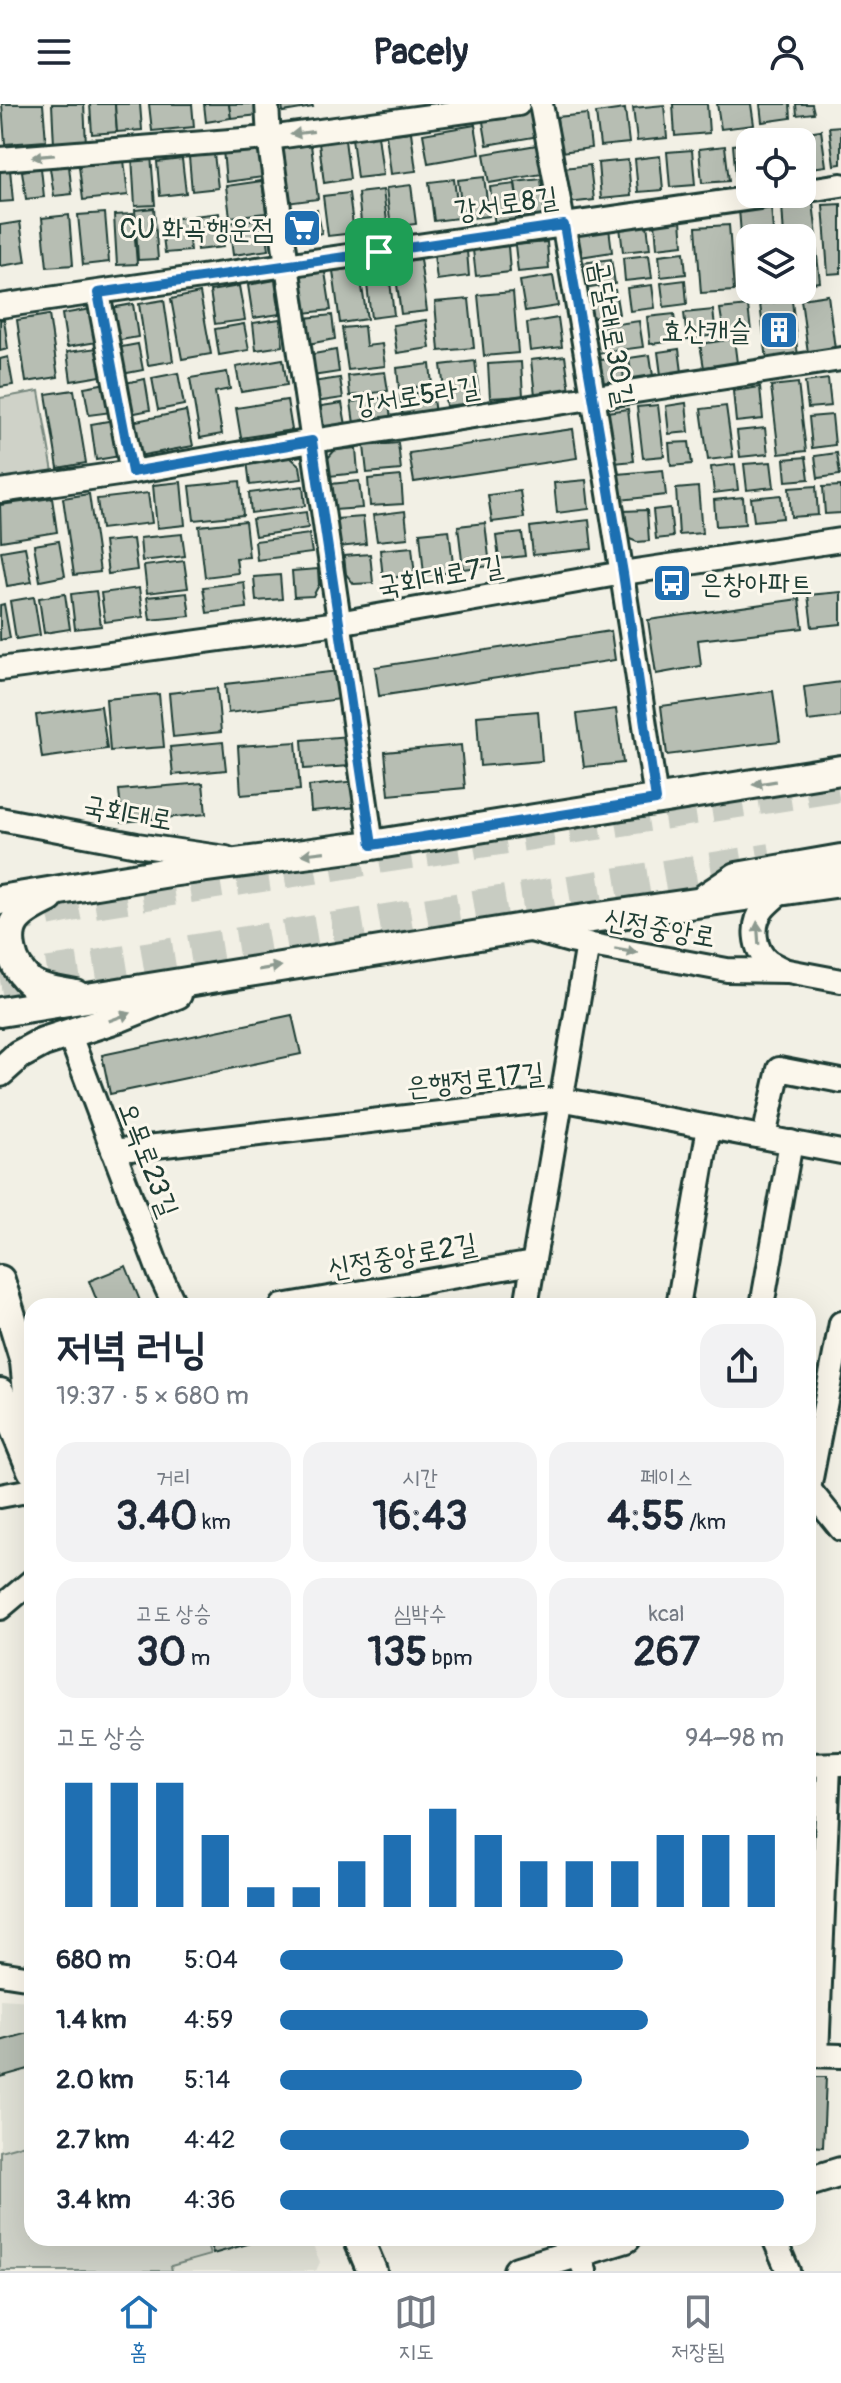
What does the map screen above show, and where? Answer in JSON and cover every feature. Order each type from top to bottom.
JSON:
[{"type":"main road","points":[[0,900],[837,773]]},
{"type":"main road","points":[[700,902],[737,877],[841,859]]},
{"type":"main road","points":[[0,1012],[523,928],[841,882]]},
{"type":"main road","points":[[67,889],[25,910],[14,922],[9,933],[9,945],[16,966],[32,984],[91,997]]},
{"type":"main road","points":[[0,1072],[19,1055],[69,1033],[120,1017],[226,975]]},
{"type":"main road","points":[[0,1280],[24,1359]]},
{"type":"main road","points":[[0,1393],[24,1452]]},
{"type":"main road","points":[[0,1435],[24,1463]]},
{"type":"main road","points":[[816,2180],[841,2172]]},
{"type":"main road","points":[[361,2246],[372,2271]]},
{"type":"main road","points":[[518,2271],[602,2246]]},
{"type":"street","points":[[267,104],[269,138],[372,845]]},
{"type":"street","points":[[0,159],[269,138],[518,104]]},
{"type":"street","name":"곰달래로30길","points":[[541,104],[623,573]]},
{"type":"street","points":[[816,189],[841,185]]},
{"type":"street","name":"강서로8길","points":[[0,306],[736,200]]},
{"type":"street","points":[[98,293],[132,472]]},
{"type":"street","name":"강서로5라길","points":[[0,491],[841,359]]},
{"type":"street","name":"국회대로7길","points":[[0,669],[338,623],[623,573],[841,540]]},
{"type":"street","points":[[623,573],[656,800]]},
{"type":"street","name":"국회대로","points":[[0,819],[137,845],[247,861]]},
{"type":"street","name":"신정중앙로","points":[[783,890],[757,919],[755,935],[767,960],[788,971]]},
{"type":"street","name":"신정중앙로","points":[[523,928],[588,944],[727,970],[788,971],[841,981]]},
{"type":"street","points":[[527,1298],[588,944]]},
{"type":"street","name":"오목로23길","points":[[69,1033],[171,1298]]},
{"type":"street","points":[[764,1137],[779,1069],[841,1081]]},
{"type":"street","name":"은행정로17길","points":[[113,1151],[560,1099],[841,1152]]},
{"type":"street","points":[[679,1298],[709,1127]]},
{"type":"street","points":[[763,1298],[791,1142]]},
{"type":"street","name":"신정중앙로2길","points":[[329,1298],[533,1263]]},
{"type":"street","points":[[816,1450],[841,1323]]},
{"type":"street","points":[[0,1496],[24,1492]]},
{"type":"street","points":[[816,1499],[841,1529]]},
{"type":"street","points":[[0,1608],[24,1588]]},
{"type":"street","points":[[816,1972],[826,1765]]},
{"type":"street","points":[[0,1973],[24,1977]]},
{"type":"street","points":[[816,2055],[841,2056]]},
{"type":"street","points":[[777,2246],[788,2271]]},
{"type":"shaded area","points":[[39,391],[53,472],[0,482],[0,398]]},
{"type":"shaded area","points":[[0,1999],[24,2000],[24,2246],[313,2246],[320,2262],[316,2271],[0,2271]]},
{"type":"shaded area","points":[[24,2144],[24,2246],[207,2246],[210,2255],[171,2266],[172,2271],[0,2271],[0,2151]]},
{"type":"building","points":[[2,104],[43,104],[46,141],[5,144]]},
{"type":"building","points":[[52,104],[84,104],[86,144],[54,145]]},
{"type":"building","points":[[90,104],[115,104],[117,132],[92,134]]},
{"type":"building","points":[[115,104],[140,104],[142,130],[117,132]]},
{"type":"building","points":[[149,104],[192,104],[194,127],[152,131]]},
{"type":"building","points":[[204,104],[229,104],[231,118],[206,122]]},
{"type":"building","points":[[229,104],[258,104],[259,115],[231,118]]},
{"type":"building","points":[[282,104],[312,104],[313,107],[283,112]]},
{"type":"building","points":[[673,104],[707,104],[709,133],[675,136]]},
{"type":"building","points":[[717,104],[751,104],[754,125],[721,129]]},
{"type":"building","points":[[760,104],[790,104],[791,118],[762,122]]},
{"type":"building","points":[[796,104],[812,104],[814,113],[797,115]]},
{"type":"building","points":[[664,105],[667,138],[637,141],[633,108]]},
{"type":"building","points":[[534,108],[539,136],[487,145],[482,116]]},
{"type":"building","points":[[625,109],[629,143],[600,146],[596,113]]},
{"type":"building","points":[[587,114],[591,148],[561,152],[557,117]]},
{"type":"building","points":[[475,125],[480,154],[428,163],[423,134]]},
{"type":"building","points":[[841,126],[841,164],[834,165],[829,127]]},
{"type":"building","points":[[821,130],[826,166],[816,167],[816,131]]},
{"type":"building","points":[[411,132],[416,171],[391,174],[386,135]]},
{"type":"building","points":[[378,135],[383,175],[357,178],[352,138]]},
{"type":"building","points":[[345,140],[350,179],[324,183],[319,143]]},
{"type":"building","points":[[259,145],[263,177],[226,182],[223,150]]},
{"type":"building","points":[[311,145],[318,199],[287,203],[280,149]]},
{"type":"building","points":[[537,145],[542,174],[489,183],[484,154]]},
{"type":"building","points":[[733,145],[736,145],[736,179]]},
{"type":"building","points":[[725,146],[729,181],[702,183],[699,149]]},
{"type":"building","points":[[692,150],[695,185],[670,187],[667,152]]},
{"type":"building","points":[[214,154],[218,188],[192,191],[189,157]]},
{"type":"building","points":[[151,155],[155,205],[135,206],[132,156]]},
{"type":"building","points":[[660,156],[663,190],[638,192],[635,159]]},
{"type":"building","points":[[182,159],[186,193],[160,196],[157,162]]},
{"type":"building","points":[[124,160],[128,195],[83,200],[79,166]]},
{"type":"building","points":[[628,160],[631,196],[601,199],[598,163]]},
{"type":"building","points":[[590,165],[594,200],[568,203],[564,168]]},
{"type":"building","points":[[69,166],[72,194],[54,196],[50,168]]},
{"type":"building","points":[[41,168],[44,197],[26,199],[22,171]]},
{"type":"building","points":[[0,169],[10,169],[13,201],[0,202]]},
{"type":"building","points":[[484,177],[489,216],[463,219],[458,180]]},
{"type":"building","points":[[454,179],[459,218],[434,221],[429,182]]},
{"type":"building","points":[[541,179],[545,218],[520,221],[515,182]]},
{"type":"building","points":[[262,181],[266,213],[230,217],[226,186]]},
{"type":"building","points":[[515,184],[520,223],[495,226],[490,187]]},
{"type":"building","points":[[411,185],[416,224],[391,227],[386,188]]},
{"type":"building","points":[[383,190],[388,229],[362,232],[358,193]]},
{"type":"building","points":[[349,193],[354,233],[328,236],[323,196]]},
{"type":"building","points":[[841,204],[841,273],[828,274],[823,205]]},
{"type":"building","points":[[154,208],[158,259],[138,260],[135,210]]},
{"type":"building","points":[[771,208],[772,224],[740,224],[739,209]]},
{"type":"building","points":[[782,208],[814,208],[816,224],[783,224]]},
{"type":"building","points":[[317,210],[322,233],[301,237],[291,233],[288,215]]},
{"type":"building","points":[[105,213],[109,262],[83,265],[78,215]]},
{"type":"building","points":[[219,213],[223,247],[197,250],[194,216]]},
{"type":"building","points":[[133,214],[137,264],[117,265],[114,215]]},
{"type":"building","points":[[69,215],[73,265],[47,267],[42,218]]},
{"type":"building","points":[[187,217],[190,251],[165,253],[161,220]]},
{"type":"building","points":[[265,218],[269,250],[233,255],[229,223]]},
{"type":"building","points":[[681,220],[683,245],[657,248],[655,222]]},
{"type":"building","points":[[20,222],[26,262],[0,266],[0,225]]},
{"type":"building","points":[[647,224],[650,249],[623,252],[620,227]]},
{"type":"building","points":[[729,225],[734,291],[701,293],[696,227]]},
{"type":"building","points":[[609,228],[612,252],[580,257],[577,233]]},
{"type":"building","points":[[547,242],[549,269],[518,272],[515,245]]},
{"type":"building","points":[[508,246],[510,272],[476,276],[473,250]]},
{"type":"building","points":[[816,247],[820,282],[816,282]]},
{"type":"building","points":[[467,251],[469,276],[437,280],[434,255]]},
{"type":"building","points":[[684,252],[686,274],[661,277],[659,255]]},
{"type":"building","points":[[649,255],[652,278],[625,281],[623,258]]},
{"type":"building","points":[[420,259],[427,311],[401,314],[394,263]]},
{"type":"building","points":[[611,259],[615,284],[584,289],[581,263]]},
{"type":"building","points":[[388,265],[394,315],[371,318],[365,268]]},
{"type":"building","points":[[359,268],[367,319],[340,323],[333,271]]},
{"type":"building","points":[[325,272],[331,310],[304,313],[299,276]]},
{"type":"building","points":[[553,276],[558,306],[525,311],[520,281]]},
{"type":"building","points":[[275,280],[280,314],[253,318],[248,285]]},
{"type":"building","points":[[685,280],[687,304],[664,307],[661,283]]},
{"type":"building","points":[[652,285],[655,308],[630,311],[627,288]]},
{"type":"building","points":[[239,286],[245,320],[215,324],[210,291]]},
{"type":"building","points":[[615,290],[619,314],[591,318],[588,295]]},
{"type":"building","points":[[513,292],[518,353],[484,356],[478,295]]},
{"type":"building","points":[[200,293],[211,354],[182,359],[171,299]]},
{"type":"building","points":[[828,295],[835,349],[808,353],[802,304],[816,304],[816,297]]},
{"type":"building","points":[[469,299],[474,348],[439,351],[435,302]]},
{"type":"building","points":[[164,300],[173,361],[148,365],[139,304]]},
{"type":"building","points":[[133,304],[138,337],[115,341],[110,308]]},
{"type":"building","name":"효산캐슬","points":[[760,304],[792,304],[798,357],[767,360]]},
{"type":"building","points":[[748,306],[751,331],[724,334],[720,309]]},
{"type":"building","points":[[91,309],[97,342],[67,347],[62,314]]},
{"type":"building","points":[[713,310],[716,335],[687,339],[684,313]]},
{"type":"building","points":[[674,314],[677,341],[650,344],[647,317]]},
{"type":"building","points":[[49,315],[58,377],[26,382],[17,320]]},
{"type":"building","points":[[332,315],[335,339],[308,344],[305,318]]},
{"type":"building","points":[[558,318],[562,347],[530,351],[527,323]]},
{"type":"building","points":[[4,319],[8,349],[0,351],[0,320]]},
{"type":"building","points":[[280,319],[283,346],[256,350],[253,323]]},
{"type":"building","points":[[426,320],[430,348],[397,353],[393,325]]},
{"type":"building","points":[[639,321],[643,347],[598,353],[594,327]]},
{"type":"building","points":[[244,324],[249,350],[219,355],[215,329]]},
{"type":"building","points":[[364,326],[366,346],[382,344],[385,366],[348,370],[342,328]]},
{"type":"building","points":[[734,339],[737,363],[704,368],[700,344]]},
{"type":"building","points":[[138,344],[143,370],[122,374],[116,348]]},
{"type":"building","points":[[97,348],[101,376],[71,381],[67,352]]},
{"type":"building","points":[[679,349],[682,372],[661,375],[658,352]]},
{"type":"building","points":[[336,350],[339,372],[312,376],[308,355]]},
{"type":"building","points":[[650,355],[653,376],[632,380],[629,358]]},
{"type":"building","points":[[565,356],[570,391],[535,395],[531,360]]},
{"type":"building","points":[[8,357],[13,385],[0,387],[0,359]]},
{"type":"building","points":[[622,358],[624,381],[603,383],[600,360]]},
{"type":"building","points":[[283,359],[287,385],[241,392],[236,367]]},
{"type":"building","points":[[475,361],[480,402],[446,406],[441,365]]},
{"type":"building","points":[[521,362],[523,396],[490,398],[488,364]]},
{"type":"building","points":[[430,364],[432,385],[399,389],[397,368]]},
{"type":"building","points":[[227,372],[230,389],[215,392],[222,434],[200,438],[190,378]]},
{"type":"building","points":[[385,372],[388,391],[350,396],[348,376]]},
{"type":"building","points":[[178,373],[184,405],[158,410],[152,378]]},
{"type":"building","points":[[340,378],[343,398],[315,402],[312,382]]},
{"type":"building","points":[[145,379],[150,410],[130,414],[125,383]]},
{"type":"building","points":[[828,379],[831,406],[808,408],[805,382]]},
{"type":"building","points":[[107,383],[112,412],[89,415],[84,387]]},
{"type":"building","points":[[798,383],[806,451],[779,454],[771,386]]},
{"type":"building","points":[[760,387],[763,419],[736,422],[733,391]]},
{"type":"building","points":[[74,390],[86,463],[58,468],[46,394]]},
{"type":"building","points":[[432,391],[435,414],[403,418],[400,395]]},
{"type":"building","points":[[388,397],[391,419],[354,424],[351,402]]},
{"type":"building","points":[[287,400],[292,430],[241,438],[236,408]]},
{"type":"building","points":[[342,403],[346,425],[318,430],[315,407]]},
{"type":"building","points":[[686,403],[689,432],[669,434],[666,406]]},
{"type":"building","points":[[658,405],[664,456],[643,458],[637,407]]},
{"type":"building","points":[[726,406],[733,457],[708,460],[701,409]]},
{"type":"building","points":[[628,409],[634,461],[614,463],[607,412]]},
{"type":"building","points":[[186,411],[193,446],[138,456],[131,422]]},
{"type":"building","points":[[832,415],[835,445],[812,448],[809,417]]},
{"type":"building","points":[[114,420],[120,456],[96,460],[91,424]]},
{"type":"building","points":[[765,428],[768,454],[740,457],[737,431]]},
{"type":"building","points":[[573,429],[577,458],[414,482],[409,453]]},
{"type":"building","points":[[689,442],[692,464],[671,466],[669,443]]},
{"type":"building","points":[[398,443],[401,470],[367,473],[364,446]]},
{"type":"building","points":[[356,448],[358,473],[329,476],[327,459],[335,450]]},
{"type":"building","points":[[837,453],[840,475],[818,478],[815,456]]},
{"type":"building","points":[[290,457],[300,466],[302,479],[250,485],[247,461]]},
{"type":"building","points":[[806,457],[809,479],[786,481],[784,459]]},
{"type":"building","points":[[771,462],[774,487],[747,490],[744,464]]},
{"type":"building","points":[[735,464],[738,490],[714,493],[711,467]]},
{"type":"building","points":[[663,470],[666,495],[620,500],[618,474]]},
{"type":"building","points":[[401,476],[403,504],[370,506],[368,479]]},
{"type":"building","points":[[586,480],[589,509],[557,513],[554,483]]},
{"type":"building","points":[[240,481],[243,515],[194,520],[190,486]]},
{"type":"building","points":[[359,481],[362,508],[334,510],[331,484]]},
{"type":"building","points":[[181,482],[185,525],[157,528],[153,485]]},
{"type":"building","points":[[303,486],[305,506],[251,513],[249,493]]},
{"type":"building","points":[[816,486],[818,515],[791,517],[789,488]]},
{"type":"building","points":[[841,486],[841,513],[825,514],[823,487]]},
{"type":"building","points":[[698,487],[702,533],[679,535],[676,489]]},
{"type":"building","points":[[520,491],[524,518],[492,522],[488,495]]},
{"type":"building","points":[[148,493],[152,523],[101,529],[97,499]]},
{"type":"building","points":[[89,494],[100,572],[74,575],[63,498]]},
{"type":"building","points":[[781,495],[783,518],[754,521],[751,498]]},
{"type":"building","points":[[743,497],[745,524],[716,526],[714,500]]},
{"type":"building","points":[[52,498],[57,532],[1,541],[0,505]]},
{"type":"building","points":[[670,508],[673,537],[656,539],[653,510]]},
{"type":"building","points":[[647,510],[649,541],[637,542],[625,537],[623,511]]},
{"type":"building","points":[[405,511],[408,538],[377,541],[373,515]]},
{"type":"building","points":[[306,512],[308,528],[255,536],[252,519]]},
{"type":"building","points":[[363,517],[366,544],[339,547],[336,519]]},
{"type":"building","points":[[589,520],[592,549],[533,555],[530,527]]},
{"type":"building","points":[[245,521],[249,557],[236,558],[238,573],[205,577],[199,526]]},
{"type":"building","points":[[485,523],[490,566],[463,569],[458,526]]},
{"type":"building","points":[[449,530],[454,572],[424,575],[420,533]]},
{"type":"building","points":[[522,533],[525,556],[499,559],[496,536]]},
{"type":"building","points":[[182,534],[185,556],[142,561],[140,538]]},
{"type":"building","points":[[309,534],[312,553],[257,560],[255,541]]},
{"type":"building","points":[[133,539],[137,570],[108,574],[104,542]]},
{"type":"building","points":[[59,541],[65,576],[40,581],[34,545]]},
{"type":"building","points":[[25,547],[32,582],[7,586],[1,551]]},
{"type":"building","points":[[412,547],[415,576],[383,578],[380,550]]},
{"type":"building","points":[[370,554],[373,583],[354,584],[346,574],[344,556]]},
{"type":"building","points":[[184,561],[188,588],[147,593],[144,566]]},
{"type":"building","points":[[318,569],[319,585],[313,596],[294,597],[292,571]]},
{"type":"building","points":[[280,575],[282,599],[256,601],[254,577]]},
{"type":"building","points":[[244,582],[247,608],[207,613],[203,587]]},
{"type":"building","points":[[139,588],[143,617],[105,622],[101,593]]},
{"type":"building","points":[[96,591],[101,626],[75,629],[71,594]]},
{"type":"building","points":[[841,592],[841,624],[812,627],[808,595]]},
{"type":"building","points":[[187,593],[190,616],[150,620],[147,597]]},
{"type":"building","points":[[65,594],[70,629],[44,633],[39,598]]},
{"type":"building","points":[[34,597],[40,635],[16,639],[10,601]]},
{"type":"building","points":[[799,599],[803,628],[698,640],[701,666],[656,674],[648,620]]},
{"type":"building","points":[[4,604],[10,638],[0,640],[0,605]]},
{"type":"building","points":[[611,631],[615,660],[379,696],[375,667]]},
{"type":"building","points":[[338,671],[341,699],[228,713],[225,684]]},
{"type":"building","points":[[841,682],[841,717],[808,721],[804,687]]},
{"type":"building","points":[[217,688],[221,732],[173,737],[169,693]]},
{"type":"building","points":[[773,691],[780,741],[667,755],[661,706]]},
{"type":"building","points":[[159,694],[164,747],[110,751],[106,699]]},
{"type":"building","points":[[101,706],[107,749],[42,758],[36,715]]},
{"type":"building","points":[[616,709],[623,763],[584,767],[577,714]]},
{"type":"building","points":[[538,711],[542,761],[480,766],[477,716]]},
{"type":"building","points":[[349,736],[351,766],[304,769],[302,740]]},
{"type":"building","points":[[223,742],[226,770],[173,775],[170,747]]},
{"type":"building","points":[[296,742],[300,790],[241,795],[238,746]]},
{"type":"building","points":[[461,745],[465,788],[389,795],[385,752]]},
{"type":"building","points":[[356,781],[359,807],[311,811],[309,786]]},
{"type":"building","points":[[203,783],[206,814],[122,822],[119,790]]},
{"type":"building","points":[[292,1015],[301,1054],[110,1094],[102,1055]]},
{"type":"building","points":[[126,1266],[139,1298],[96,1298],[89,1281]]},
{"type":"building","points":[[24,2034],[24,2070],[0,2077],[0,2041]]},
{"type":"building","points":[[816,2077],[826,2077],[823,2147],[816,2147]]},
{"type":"building","points":[[210,2246],[240,2246],[213,2254]]},
{"type":"tunnel","points":[[0,920],[81,904],[841,786]]},
{"type":"tunnel","points":[[0,981],[771,859]]},
{"type":"place","name":"CU 화곡행운점","points":[[302,228]]},
{"type":"place","name":"효산캐슬","points":[[779,330]]},
{"type":"place","name":"은창아파트","points":[[672,583]]},
{"type":"route","points":[[564,225],[623,573],[656,800],[372,845],[312,441],[132,472],[98,293],[379,252],[564,225]]}]
